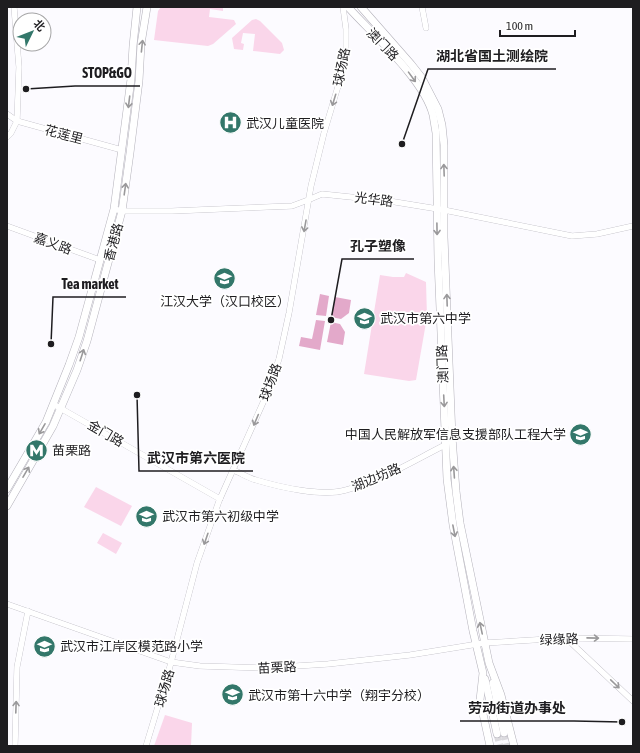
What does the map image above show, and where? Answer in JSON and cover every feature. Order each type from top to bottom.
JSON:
[{"type":"main road","name":"香港路","points":[[7,490],[46,422],[69,365],[79,337],[114,209],[131,79],[137,7]]},
{"type":"main road","name":"香港路","points":[[7,506],[53,426],[77,370],[87,340],[122,211],[147,7]]},
{"type":"main road","name":"澳门路","points":[[348,7],[397,58],[425,97],[433,114],[436,133],[444,237],[452,437],[456,491],[460,522],[484,643],[489,663],[503,700],[514,746]]},
{"type":"main road","name":"澳门路","points":[[361,7],[422,78],[438,109],[442,125],[444,145],[441,209],[447,485],[453,525],[483,673],[480,700],[490,746]]},
{"type":"main road","points":[[483,673],[501,734],[489,663]]},
{"type":"street","points":[[7,137],[17,121],[19,67],[14,7]]},
{"type":"street","name":"球场路","points":[[146,746],[171,662],[197,563],[220,499],[266,396],[279,359],[304,231],[308,200],[324,133],[344,63],[346,50],[346,29],[343,7]]},
{"type":"street","points":[[422,7],[426,28]]},
{"type":"street","name":"花莲里","points":[[7,114],[17,121],[122,150]]},
{"type":"street","name":"光华路","points":[[114,209],[122,211],[172,211],[292,206],[322,194],[389,200],[441,209],[572,236],[597,234],[633,226]]},
{"type":"street","name":"嘉义路","points":[[7,226],[100,260]]},
{"type":"street","name":"金门路","points":[[53,404],[220,499]]},
{"type":"street","name":"湖边坊路","points":[[233,470],[255,480],[287,487],[322,493],[344,491],[382,477],[445,445]]},
{"type":"street","name":"苗栗路","points":[[7,604],[171,662],[200,666],[264,668],[328,664],[410,655],[484,643]]},
{"type":"street","points":[[15,746],[17,667],[28,611]]},
{"type":"street","points":[[566,638],[633,701]]},
{"type":"street","name":"绿缘路","points":[[484,643],[566,638],[633,639]]},
{"type":"shaded area","points":[[161,7],[223,7],[223,11],[210,9],[209,17],[234,20],[236,24],[213,44],[208,46],[154,40],[158,11]]},
{"type":"shaded area","points":[[256,19],[260,21],[282,43],[284,50],[280,54],[253,51],[255,34],[243,33],[241,43],[244,44],[243,50],[234,49],[232,38],[252,20]]},
{"type":"shaded area","points":[[406,273],[426,282],[427,317],[416,380],[409,381],[364,374],[380,275],[404,277]]},
{"type":"shaded area","points":[[320,294],[329,296],[326,316],[316,315]]},
{"type":"shaded area","points":[[335,297],[351,300],[349,313],[341,319],[331,317]]},
{"type":"shaded area","points":[[316,320],[325,321],[320,350],[299,346],[301,337],[312,339]]},
{"type":"shaded area","points":[[331,322],[340,324],[345,332],[343,345],[327,342]]},
{"type":"shaded area","points":[[96,487],[132,506],[121,526],[84,507]]},
{"type":"shaded area","points":[[103,533],[122,543],[116,554],[97,543]]},
{"type":"shaded area","points":[[165,715],[192,723],[191,746],[154,746]]},
{"type":"tunnel","points":[[504,733],[507,746]]},
{"type":"tunnel","points":[[497,734],[500,746]]},
{"type":"place","name":"STOP&GO","points":[[26,89]]},
{"type":"place","name":"武汉儿童医院","points":[[230,123]]},
{"type":"place","name":"湖北省国土测绘院","points":[[402,144]]},
{"type":"place","name":"江汉大学（汉口校区）","points":[[225,279]]},
{"type":"place","name":"武汉市第六中学","points":[[365,318]]},
{"type":"place","name":"孔子塑像","points":[[331,320]]},
{"type":"place","name":"Tea market","points":[[51,344]]},
{"type":"place","name":"武汉市第六医院","points":[[137,395]]},
{"type":"place","name":"中国人民解放军信息支援部队工程大学","points":[[581,434]]},
{"type":"place","name":"苗栗路","points":[[36,450]]},
{"type":"place","name":"武汉市第六初级中学","points":[[147,516]]},
{"type":"place","name":"武汉市江岸区模范路小学","points":[[45,646]]},
{"type":"place","name":"武汉市第十六中学（翔宇分校）","points":[[232,695]]},
{"type":"place","name":"劳动街道办事处","points":[[622,722]]}]
